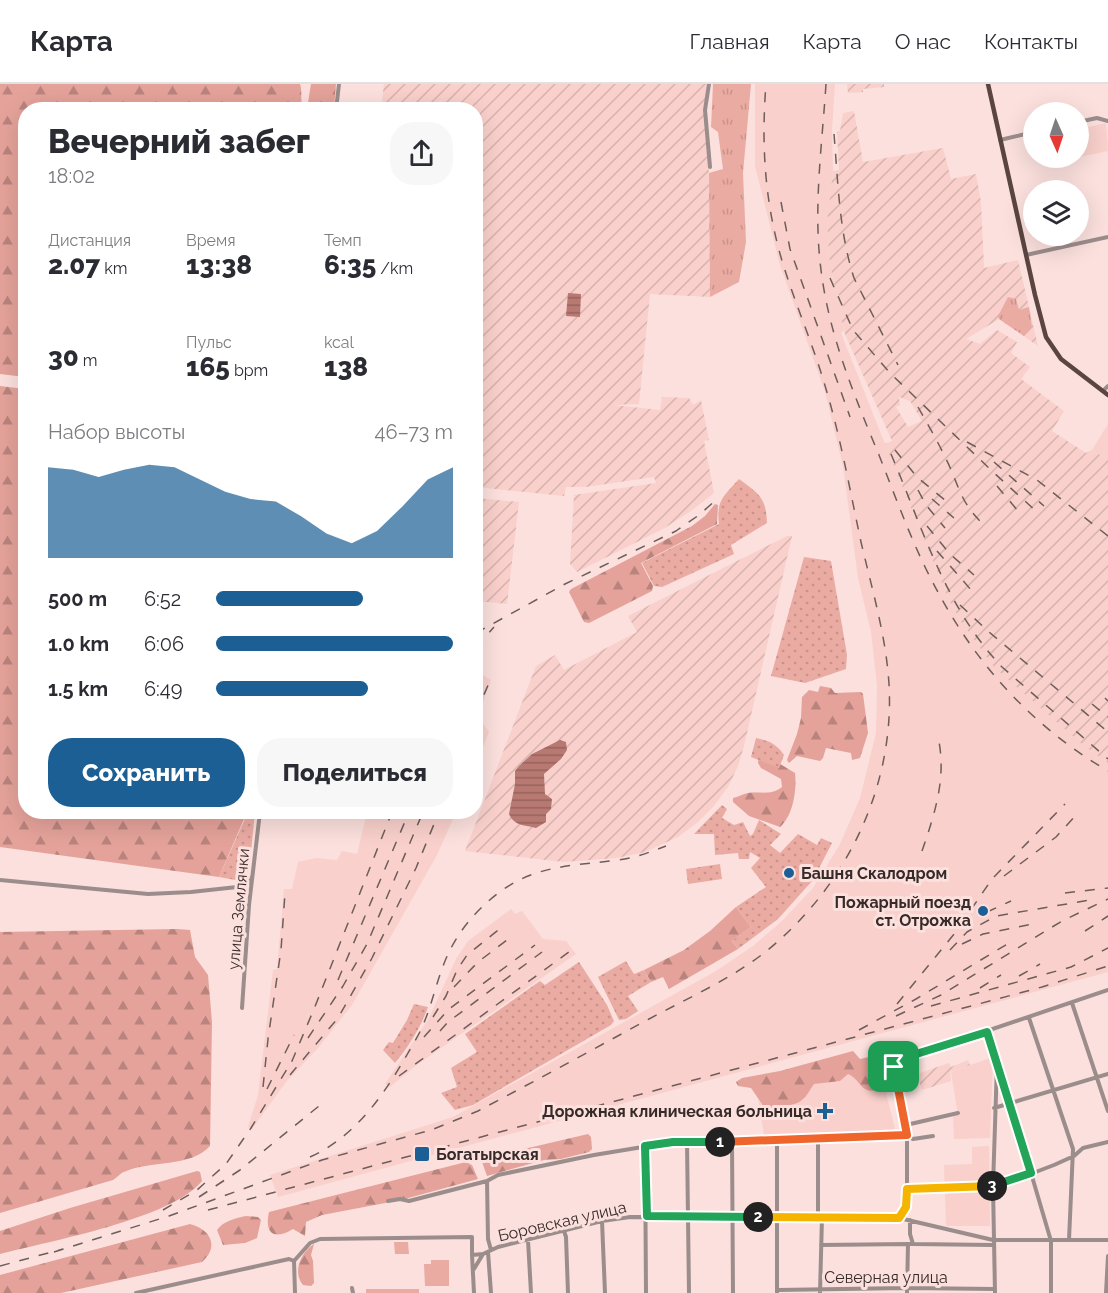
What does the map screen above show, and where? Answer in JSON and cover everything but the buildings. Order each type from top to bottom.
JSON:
[{"type":"main road","points":[[988,84],[1040,318],[1050,344],[1066,364],[1108,394]]},
{"type":"street","points":[[337,102],[339,84]]},
{"type":"street","points":[[709,84],[705,110],[710,167]]},
{"type":"street","points":[[1089,120],[1097,118],[1108,121]]},
{"type":"street","points":[[1000,140],[1023,135]]},
{"type":"street","points":[[1026,255],[1108,237]]},
{"type":"street","points":[[1103,391],[1108,386]]},
{"type":"street","name":"улица Землячки","points":[[242,1008],[252,877],[259,819]]},
{"type":"street","points":[[0,880],[148,894],[237,887],[248,883],[252,877]]},
{"type":"street","points":[[899,1218],[906,1207],[907,1135],[894,1069],[895,1063],[900,1059],[1108,990]]},
{"type":"street","points":[[1072,1003],[1108,1111]]},
{"type":"street","points":[[1029,1018],[1074,1156],[1069,1240]]},
{"type":"street","points":[[987,1032],[1051,1241],[1051,1293]]},
{"type":"street","points":[[995,1291],[993,1185],[997,1060]]},
{"type":"street","points":[[994,1108],[1011,1105],[1108,1074]]},
{"type":"street","points":[[906,1125],[958,1113]]},
{"type":"street","points":[[388,1201],[400,1199],[409,1201],[487,1181],[498,1175],[645,1146],[687,1142],[732,1143],[907,1135],[913,1139],[933,1136]]},
{"type":"street","points":[[818,1138],[820,1291]]},
{"type":"street","points":[[777,1140],[777,1292]]},
{"type":"street","points":[[687,1142],[689,1293]]},
{"type":"street","points":[[907,1189],[993,1185],[1074,1156],[1083,1148],[1108,1142]]},
{"type":"street","points":[[732,1143],[733,1293]]},
{"type":"street","points":[[645,1146],[646,1293]]},
{"type":"street","points":[[487,1181],[491,1293]]},
{"type":"street","name":"Боровская улица","points":[[472,1255],[483,1254],[602,1221],[647,1216],[899,1218],[993,1242]]},
{"type":"street","points":[[908,1290],[910,1220]]},
{"type":"street","points":[[602,1221],[605,1293]]},
{"type":"street","points":[[564,1231],[568,1293]]},
{"type":"street","points":[[295,1293],[294,1261],[310,1243],[320,1239],[472,1237],[474,1293]]},
{"type":"street","points":[[528,1240],[531,1293]]},
{"type":"street","points":[[821,1245],[1108,1240]]},
{"type":"street","name":"Боровская улица","points":[[474,1269],[483,1254]]},
{"type":"street","points":[[1106,1293],[1108,1256]]},
{"type":"street","points":[[136,1293],[289,1259],[294,1261]]},
{"type":"street","name":"Северная улица","points":[[777,1292],[995,1291]]},
{"type":"shaded area","points":[[384,84],[708,84],[704,107],[709,173],[710,297],[650,294],[639,404],[613,405],[660,410],[662,397],[689,398],[693,405],[701,400],[709,440],[704,441],[714,493],[663,529],[577,572],[570,564],[574,495],[656,483],[654,477],[586,487],[566,487],[564,496],[483,488],[483,102],[382,102]]},
{"type":"shaded area","points":[[755,84],[835,84],[832,130],[833,171],[827,222],[829,256],[833,281],[847,312],[840,314],[844,330],[841,333],[885,444],[949,600],[960,620],[1060,723],[1108,763],[1108,972],[278,1197],[270,1175],[453,1117],[716,971],[753,946],[782,921],[813,888],[839,846],[860,798],[876,733],[877,685],[871,632],[858,578],[843,466],[825,392],[780,265],[755,166]]},
{"type":"shaded area","points":[[847,84],[884,84],[884,87],[848,93]]},
{"type":"shaded area","points":[[854,111],[863,162],[943,148],[951,179],[976,174],[981,202],[984,268],[1018,260],[1038,346],[999,319],[966,339],[980,344],[997,330],[1017,342],[1011,353],[1030,367],[1021,379],[1064,411],[1052,431],[1086,453],[1092,450],[1108,460],[1108,763],[1082,744],[994,667],[960,620],[949,600],[885,444],[892,441],[845,334],[840,314],[846,312],[833,281],[829,256],[827,222],[833,171],[839,170],[837,132],[840,131],[843,113]],"holes":[[[899,397],[910,401],[922,421],[908,427],[896,407],[900,405]]]},
{"type":"shaded area","points":[[1106,123],[1108,151],[1089,155],[1089,127]]},
{"type":"shaded area","points":[[568,293],[581,294],[580,317],[566,316]]},
{"type":"shaded area","points":[[1108,424],[1108,460],[1092,450]]},
{"type":"shaded area","points":[[483,499],[519,502],[507,604],[483,602]]},
{"type":"shaded area","points":[[787,536],[792,536],[738,766],[728,787],[698,822],[678,837],[645,852],[617,858],[564,862],[465,851],[477,819],[483,819],[483,804],[536,666],[555,655],[564,670],[637,632],[628,616]]},
{"type":"shaded area","points":[[483,675],[491,680],[483,702]]},
{"type":"shaded area","points":[[483,723],[489,732],[483,747]]},
{"type":"shaded area","points":[[560,740],[566,742],[567,750],[561,759],[544,774],[545,794],[552,799],[551,809],[546,814],[546,822],[536,828],[517,823],[509,814],[515,771],[532,754]]},
{"type":"shaded area","points":[[365,819],[453,819],[437,855],[352,1005],[318,1048],[286,1082],[252,1129],[248,1127],[258,1095],[273,970],[277,969],[284,889],[292,889],[298,862],[316,858],[337,860],[342,851],[357,854]]},
{"type":"shaded area","points":[[511,909],[515,914],[522,911],[543,939],[566,941],[576,954],[418,1064],[390,1087],[385,1084],[429,1018],[456,959],[468,941]]},
{"type":"shaded area","name":"Дорожная клиническая больница","points":[[883,1055],[893,1091],[886,1093],[895,1129],[876,1134],[764,1135],[757,1092]]},
{"type":"shaded area","points":[[993,1057],[990,1138],[954,1139],[953,1116],[958,1115],[951,1072]]},
{"type":"shaded area","points":[[968,1060],[970,1065],[950,1072],[951,1081],[922,1090],[917,1074],[949,1063],[951,1067]]},
{"type":"shaded area","points":[[989,1146],[990,1226],[946,1226],[944,1165],[972,1164],[972,1147]]},
{"type":"green space","points":[[0,84],[300,84],[302,102],[18,102],[18,376],[0,374]]},
{"type":"green space","points":[[311,84],[336,84],[335,102],[308,102]]},
{"type":"green space","points":[[713,84],[751,84],[743,173],[746,242],[739,282],[710,297],[709,173],[723,169],[718,132],[711,127]]},
{"type":"green space","points":[[1008,297],[1016,299],[1019,310],[1029,307],[1032,327],[1024,336],[999,319],[998,316]]},
{"type":"green space","points":[[0,386],[18,388],[18,819],[244,819],[219,877],[0,847]]},
{"type":"green space","points":[[739,479],[760,497],[765,507],[767,523],[731,545],[734,554],[662,587],[654,586],[642,563],[719,524],[720,504],[725,494]]},
{"type":"green space","points":[[715,504],[718,505],[717,524],[641,563],[653,586],[652,591],[589,623],[584,622],[569,592],[571,589],[692,526]]},
{"type":"green space","points":[[804,557],[831,561],[847,655],[846,669],[805,683],[771,676]]},
{"type":"green space","points":[[820,686],[831,688],[835,693],[861,692],[863,694],[868,733],[860,758],[852,760],[851,753],[826,748],[820,761],[797,756],[789,763],[787,760],[801,718],[802,697],[809,690],[818,692]]},
{"type":"green space","points":[[756,738],[772,743],[781,751],[784,755],[779,768],[751,757]]},
{"type":"green space","points":[[759,756],[767,756],[795,773],[793,802],[788,816],[780,827],[749,816],[733,802],[733,798],[746,793],[769,792],[782,787],[781,779],[761,768],[758,763]]},
{"type":"green space","points":[[722,805],[727,809],[722,818],[734,825],[743,822],[750,836],[759,820],[781,834],[770,845],[780,853],[798,834],[817,845],[821,838],[832,843],[813,880],[778,919],[738,949],[732,941],[751,927],[736,907],[766,887],[751,868],[760,858],[750,852],[749,859],[739,859],[738,853],[715,855],[714,834],[694,834]]},
{"type":"green space","points":[[245,819],[254,819],[251,852],[241,881],[219,877]]},
{"type":"green space","points":[[720,864],[722,879],[688,884],[686,869]]},
{"type":"green space","points":[[736,907],[751,927],[732,941],[738,949],[669,989],[663,977],[651,982],[644,970],[684,950],[710,931]]},
{"type":"green space","points":[[190,930],[195,957],[208,975],[212,1022],[210,1146],[192,1158],[134,1168],[113,1180],[0,1213],[0,932]]},
{"type":"green space","points":[[626,961],[634,974],[644,970],[651,982],[628,996],[638,1011],[626,1019],[619,1020],[598,977]]},
{"type":"green space","points":[[579,962],[607,1005],[614,1021],[611,1025],[473,1105],[455,1110],[441,1093],[457,1087],[451,1068],[477,1052],[465,1034],[540,981],[545,985]]},
{"type":"green space","points":[[414,1004],[428,1007],[414,1036],[395,1063],[383,1050],[389,1042],[393,1043]]},
{"type":"green space","points":[[853,1051],[860,1059],[878,1055],[881,1057],[886,1077],[883,1088],[870,1091],[848,1074],[840,1081],[814,1084],[801,1101],[782,1107],[773,1115],[768,1116],[764,1115],[762,1104],[751,1088],[738,1086],[736,1082],[742,1078],[780,1071]]},
{"type":"green space","points":[[588,1134],[591,1137],[592,1149],[589,1152],[561,1159],[544,1160],[487,1176],[481,1159]]},
{"type":"green space","points":[[466,1162],[472,1165],[478,1179],[401,1200],[322,1215],[306,1222],[305,1236],[293,1229],[276,1235],[268,1226],[269,1212]]},
{"type":"green space","points":[[197,1171],[200,1172],[202,1181],[186,1195],[164,1207],[108,1227],[0,1254],[0,1231]]},
{"type":"green space","points":[[246,1216],[258,1217],[261,1220],[257,1238],[245,1243],[223,1245],[217,1230],[226,1222]]},
{"type":"green space","points":[[190,1224],[203,1230],[210,1239],[211,1250],[202,1262],[61,1293],[0,1293],[0,1275]]},
{"type":"green space","points":[[394,1242],[408,1242],[409,1254],[395,1254]]},
{"type":"green space","points":[[314,1244],[311,1255],[314,1283],[311,1286],[303,1285],[298,1268],[305,1252]]},
{"type":"green space","points":[[431,1260],[449,1260],[449,1286],[425,1286],[424,1264],[431,1264]]},
{"type":"green space","points":[[366,1289],[419,1289],[419,1293],[366,1293]]},
{"type":"railway","points":[[54,1252],[169,1216],[322,1160],[431,1130],[478,1111],[751,963],[793,927],[819,899],[841,867],[859,834],[873,798],[883,761],[889,723],[889,684],[878,613],[841,446],[816,358],[783,264],[772,220],[764,153],[766,84]]},
{"type":"railway","points":[[826,84],[818,224],[825,294],[844,364],[907,527],[942,600],[980,658],[1025,708],[1050,731],[1108,771]]},
{"type":"railway","points":[[834,134],[840,206],[849,261],[854,278],[898,365]]},
{"type":"railway","points":[[781,202],[790,249],[850,417]]},
{"type":"railway","points":[[830,278],[853,330],[890,373],[1038,513]]},
{"type":"railway","points":[[918,407],[950,467],[964,500],[982,523]]},
{"type":"railway","points":[[967,442],[1037,480],[1108,536]]},
{"type":"railway","points":[[895,450],[917,477],[946,501]]},
{"type":"railway","points":[[891,454],[937,566],[950,593],[982,644],[1002,667],[1108,759]]},
{"type":"railway","points":[[994,462],[1044,506]]},
{"type":"railway","points":[[997,486],[1018,511]]},
{"type":"railway","points":[[918,490],[926,505],[945,528]]},
{"type":"railway","points":[[483,629],[565,584],[676,531],[717,499]]},
{"type":"railway","points":[[932,499],[954,518]]},
{"type":"railway","points":[[927,526],[950,554],[974,575]]},
{"type":"railway","points":[[937,551],[972,591]]},
{"type":"railway","points":[[960,605],[1108,732]]},
{"type":"railway","points":[[483,639],[494,627]]},
{"type":"railway","points":[[483,697],[489,683]]},
{"type":"railway","points":[[1105,698],[1108,701]]},
{"type":"railway","points":[[1092,704],[1108,717]]},
{"type":"railway","points":[[922,851],[935,809],[940,781],[938,737]]},
{"type":"railway","points":[[897,1004],[955,933],[992,879],[1065,804]]},
{"type":"railway","points":[[1004,876],[1056,837],[1077,814]]},
{"type":"railway","points":[[163,1210],[197,1190],[226,1164],[292,1061],[389,819]]},
{"type":"railway","points":[[338,980],[406,819]]},
{"type":"railway","points":[[308,1038],[343,986],[367,944],[420,819]]},
{"type":"railway","points":[[290,1075],[338,1018],[372,958],[416,868],[436,819]]},
{"type":"railway","points":[[310,1157],[326,1149],[354,1126],[389,1084],[421,1029],[452,946],[473,916],[491,899],[515,882],[543,871],[624,859],[666,846]]},
{"type":"railway","points":[[1065,893],[1108,888]]},
{"type":"railway","points":[[263,1087],[281,950],[285,893]]},
{"type":"railway","points":[[950,950],[967,932],[996,916],[1096,899]]},
{"type":"railway","points":[[896,1016],[941,995],[1062,921],[1108,899]]},
{"type":"railway","points":[[987,912],[1011,901]]},
{"type":"railway","points":[[1085,931],[1108,916]]},
{"type":"railway","points":[[962,944],[983,934],[1037,923]]},
{"type":"railway","points":[[433,1017],[467,955],[502,927]]},
{"type":"railway","points":[[454,987],[478,962],[507,940]]},
{"type":"railway","points":[[859,1030],[1009,943]]},
{"type":"railway","points":[[424,1037],[449,1009],[535,945]]},
{"type":"railway","points":[[931,1006],[1071,967],[1108,948]]},
{"type":"railway","points":[[399,1076],[573,949]]},
{"type":"railway","points":[[440,1031],[448,1022],[542,952]]},
{"type":"railway","points":[[1019,976],[1040,964]]},
{"type":"railway","points":[[208,1210],[1042,987],[1108,966]]},
{"type":"railway","points":[[980,988],[1001,975]]},
{"type":"railway","points":[[267,1089],[294,1035]]},
{"type":"railway","points":[[199,1197],[240,1170],[319,1106]]},
{"type":"railway","points":[[0,1266],[63,1249]]},
{"type":"place","name":"Башня Скалодром","points":[[789,873]]},
{"type":"place","name":"Пожарный поезд ст. Отрожка","points":[[983,911]]},
{"type":"place","name":"Дорожная клиническая больница","points":[[825,1111]]},
{"type":"place","name":"Богатырская","points":[[422,1154]]},
{"type":"route","points":[[987,1032],[1031,1173],[993,1186],[907,1189],[906,1207],[899,1218],[647,1216],[645,1146],[673,1142],[732,1143],[907,1135],[894,1067],[900,1059],[987,1032]]}]
